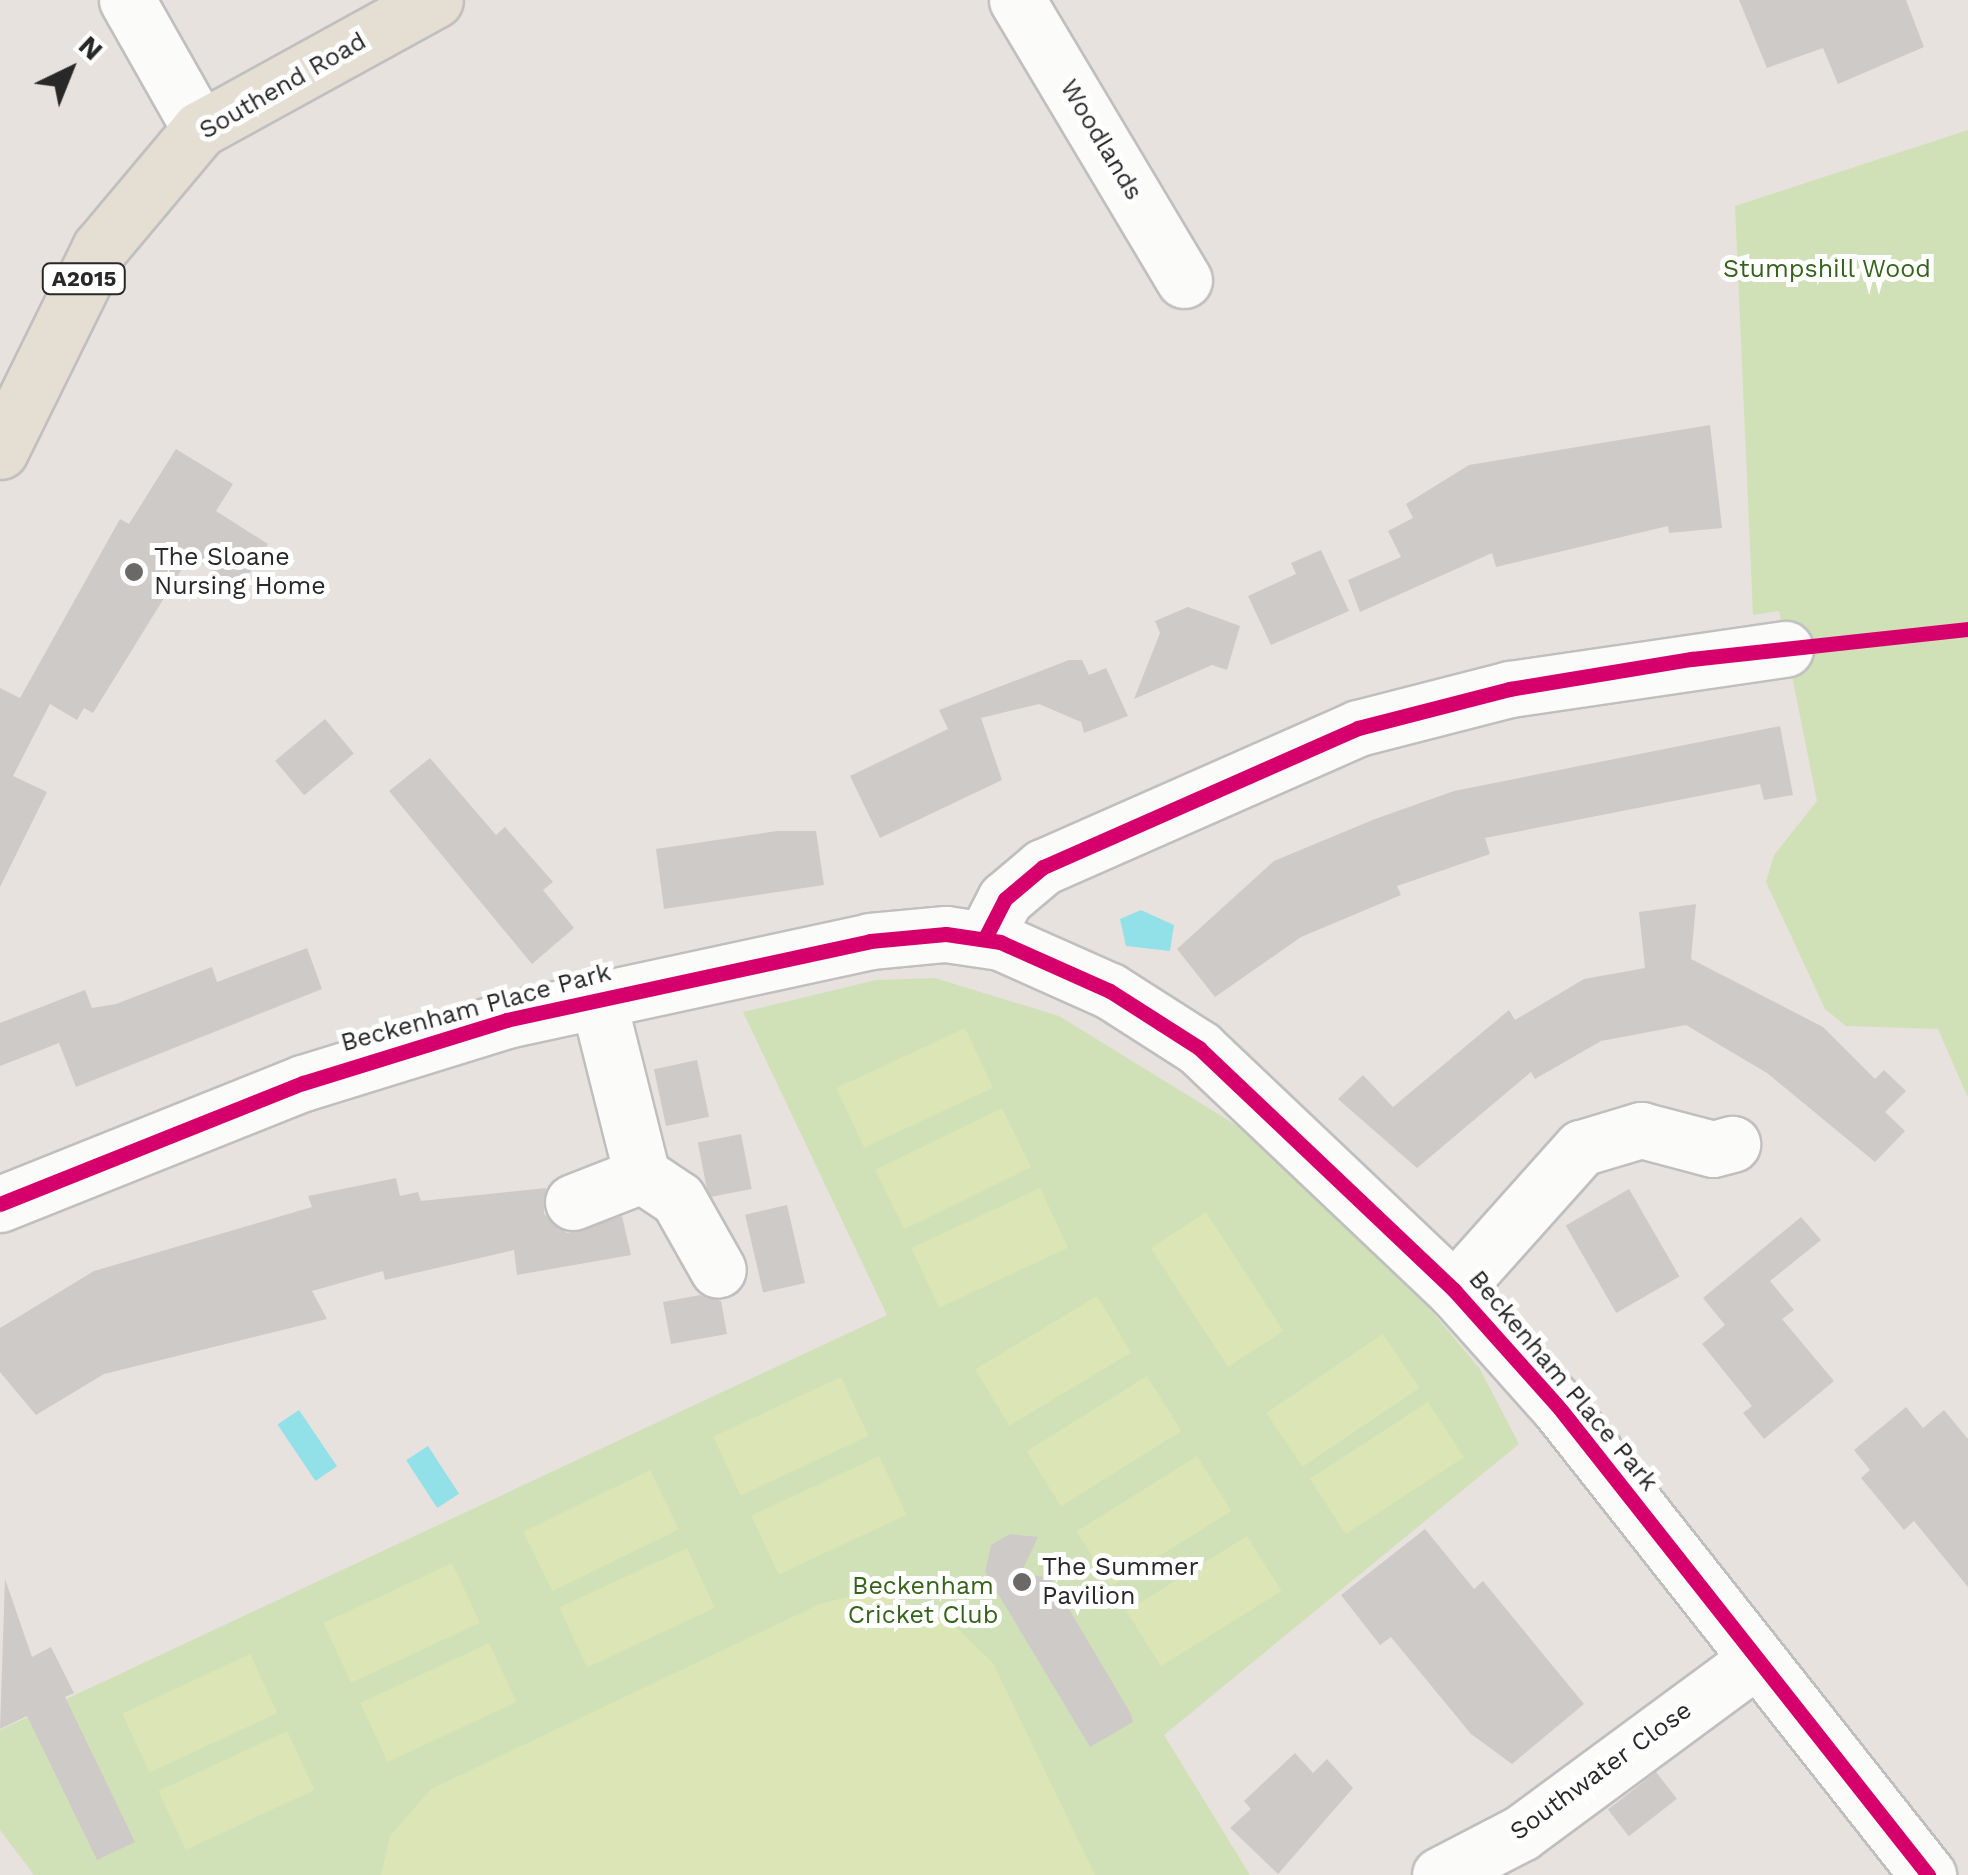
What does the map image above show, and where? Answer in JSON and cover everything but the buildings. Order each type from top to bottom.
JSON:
[{"type":"main road","name":"Southend Road","points":[[0,451],[100,248],[200,128],[435,0]]},
{"type":"street","points":[[127,0],[200,128]]},
{"type":"street","name":"Woodlands","points":[[1017,0],[1184,280]]},
{"type":"street","points":[[984,938],[1004,899],[1043,867],[1358,728],[1510,689],[1786,649]]},
{"type":"street","name":"Beckenham Place Park","points":[[0,1204],[302,1082],[598,1000],[870,941],[984,938],[1110,991],[1199,1048],[1454,1290],[1758,1660],[1928,1875]]},
{"type":"street","points":[[598,1000],[642,1175],[678,1199],[718,1270]]},
{"type":"street","points":[[1454,1290],[1582,1148],[1641,1130],[1713,1149],[1732,1144]]},
{"type":"street","points":[[573,1202],[642,1175]]},
{"type":"street","name":"Southwater Close","points":[[1440,1875],[1521,1833],[1758,1660]]},
{"type":"green space","name":"Stumpshill Wood","points":[[1968,130],[1968,1098],[1938,1029],[1846,1026],[1825,1009],[1766,882],[1774,855],[1817,801],[1779,611],[1753,615],[1735,206]]},
{"type":"green space","name":"Beckenham Cricket Club","points":[[935,978],[1059,1016],[1254,1136],[1410,1285],[1480,1369],[1519,1444],[1164,1735],[1250,1875],[34,1875],[0,1830],[0,1730],[887,1315],[743,1012],[876,980]]},
{"type":"green space","points":[[965,1028],[993,1088],[864,1148],[836,1088]]},
{"type":"green space","points":[[1002,1108],[1031,1167],[904,1229],[875,1170]]},
{"type":"green space","points":[[1040,1188],[1068,1248],[939,1308],[911,1248]]},
{"type":"green space","points":[[1206,1212],[1283,1331],[1228,1367],[1151,1248]]},
{"type":"green space","points":[[1097,1296],[1131,1353],[1009,1426],[975,1369]]},
{"type":"green space","points":[[1383,1334],[1419,1388],[1302,1467],[1266,1413]]},
{"type":"green space","points":[[1147,1376],[1181,1431],[1061,1506],[1027,1451]]},
{"type":"green space","points":[[841,1377],[868,1436],[741,1495],[713,1437]]},
{"type":"green space","points":[[1428,1402],[1464,1457],[1346,1534],[1310,1479]]},
{"type":"green space","points":[[879,1456],[906,1515],[779,1574],[751,1516]]},
{"type":"green space","points":[[1197,1456],[1231,1511],[1111,1586],[1077,1531]]},
{"type":"green space","points":[[650,1470],[679,1529],[552,1591],[523,1532]]},
{"type":"green space","points":[[1247,1536],[1281,1591],[1161,1666],[1127,1611]]},
{"type":"green space","points":[[687,1548],[715,1608],[587,1667],[559,1608]]},
{"type":"green space","points":[[452,1563],[480,1623],[351,1683],[323,1623]]},
{"type":"green space","points":[[874,1591],[944,1616],[993,1663],[1095,1875],[381,1875],[390,1836],[431,1789],[822,1603]]},
{"type":"green space","points":[[489,1643],[516,1702],[388,1762],[360,1703]]},
{"type":"green space","points":[[250,1654],[277,1713],[150,1772],[122,1714]]},
{"type":"green space","points":[[287,1731],[314,1790],[186,1850],[158,1791]]},
{"type":"water","points":[[1141,910],[1174,925],[1170,951],[1126,946],[1120,919]]},
{"type":"water","points":[[299,1410],[337,1466],[315,1481],[277,1425]]},
{"type":"water","points":[[428,1446],[459,1494],[437,1508],[406,1460]]},
{"type":"cycle path","points":[[985,938],[1005,899],[1043,867],[1358,728],[1510,689],[1692,659],[1968,629]]},
{"type":"cycle path","points":[[0,1204],[303,1083],[506,1020],[870,941],[946,934],[1000,942],[1110,991],[1199,1048],[1454,1290],[1557,1405],[1928,1875]]},
{"type":"place","name":"The Sloane Nursing Home","points":[[134,572]]},
{"type":"place","name":"The Summer Pavilion","points":[[1022,1582]]}]
